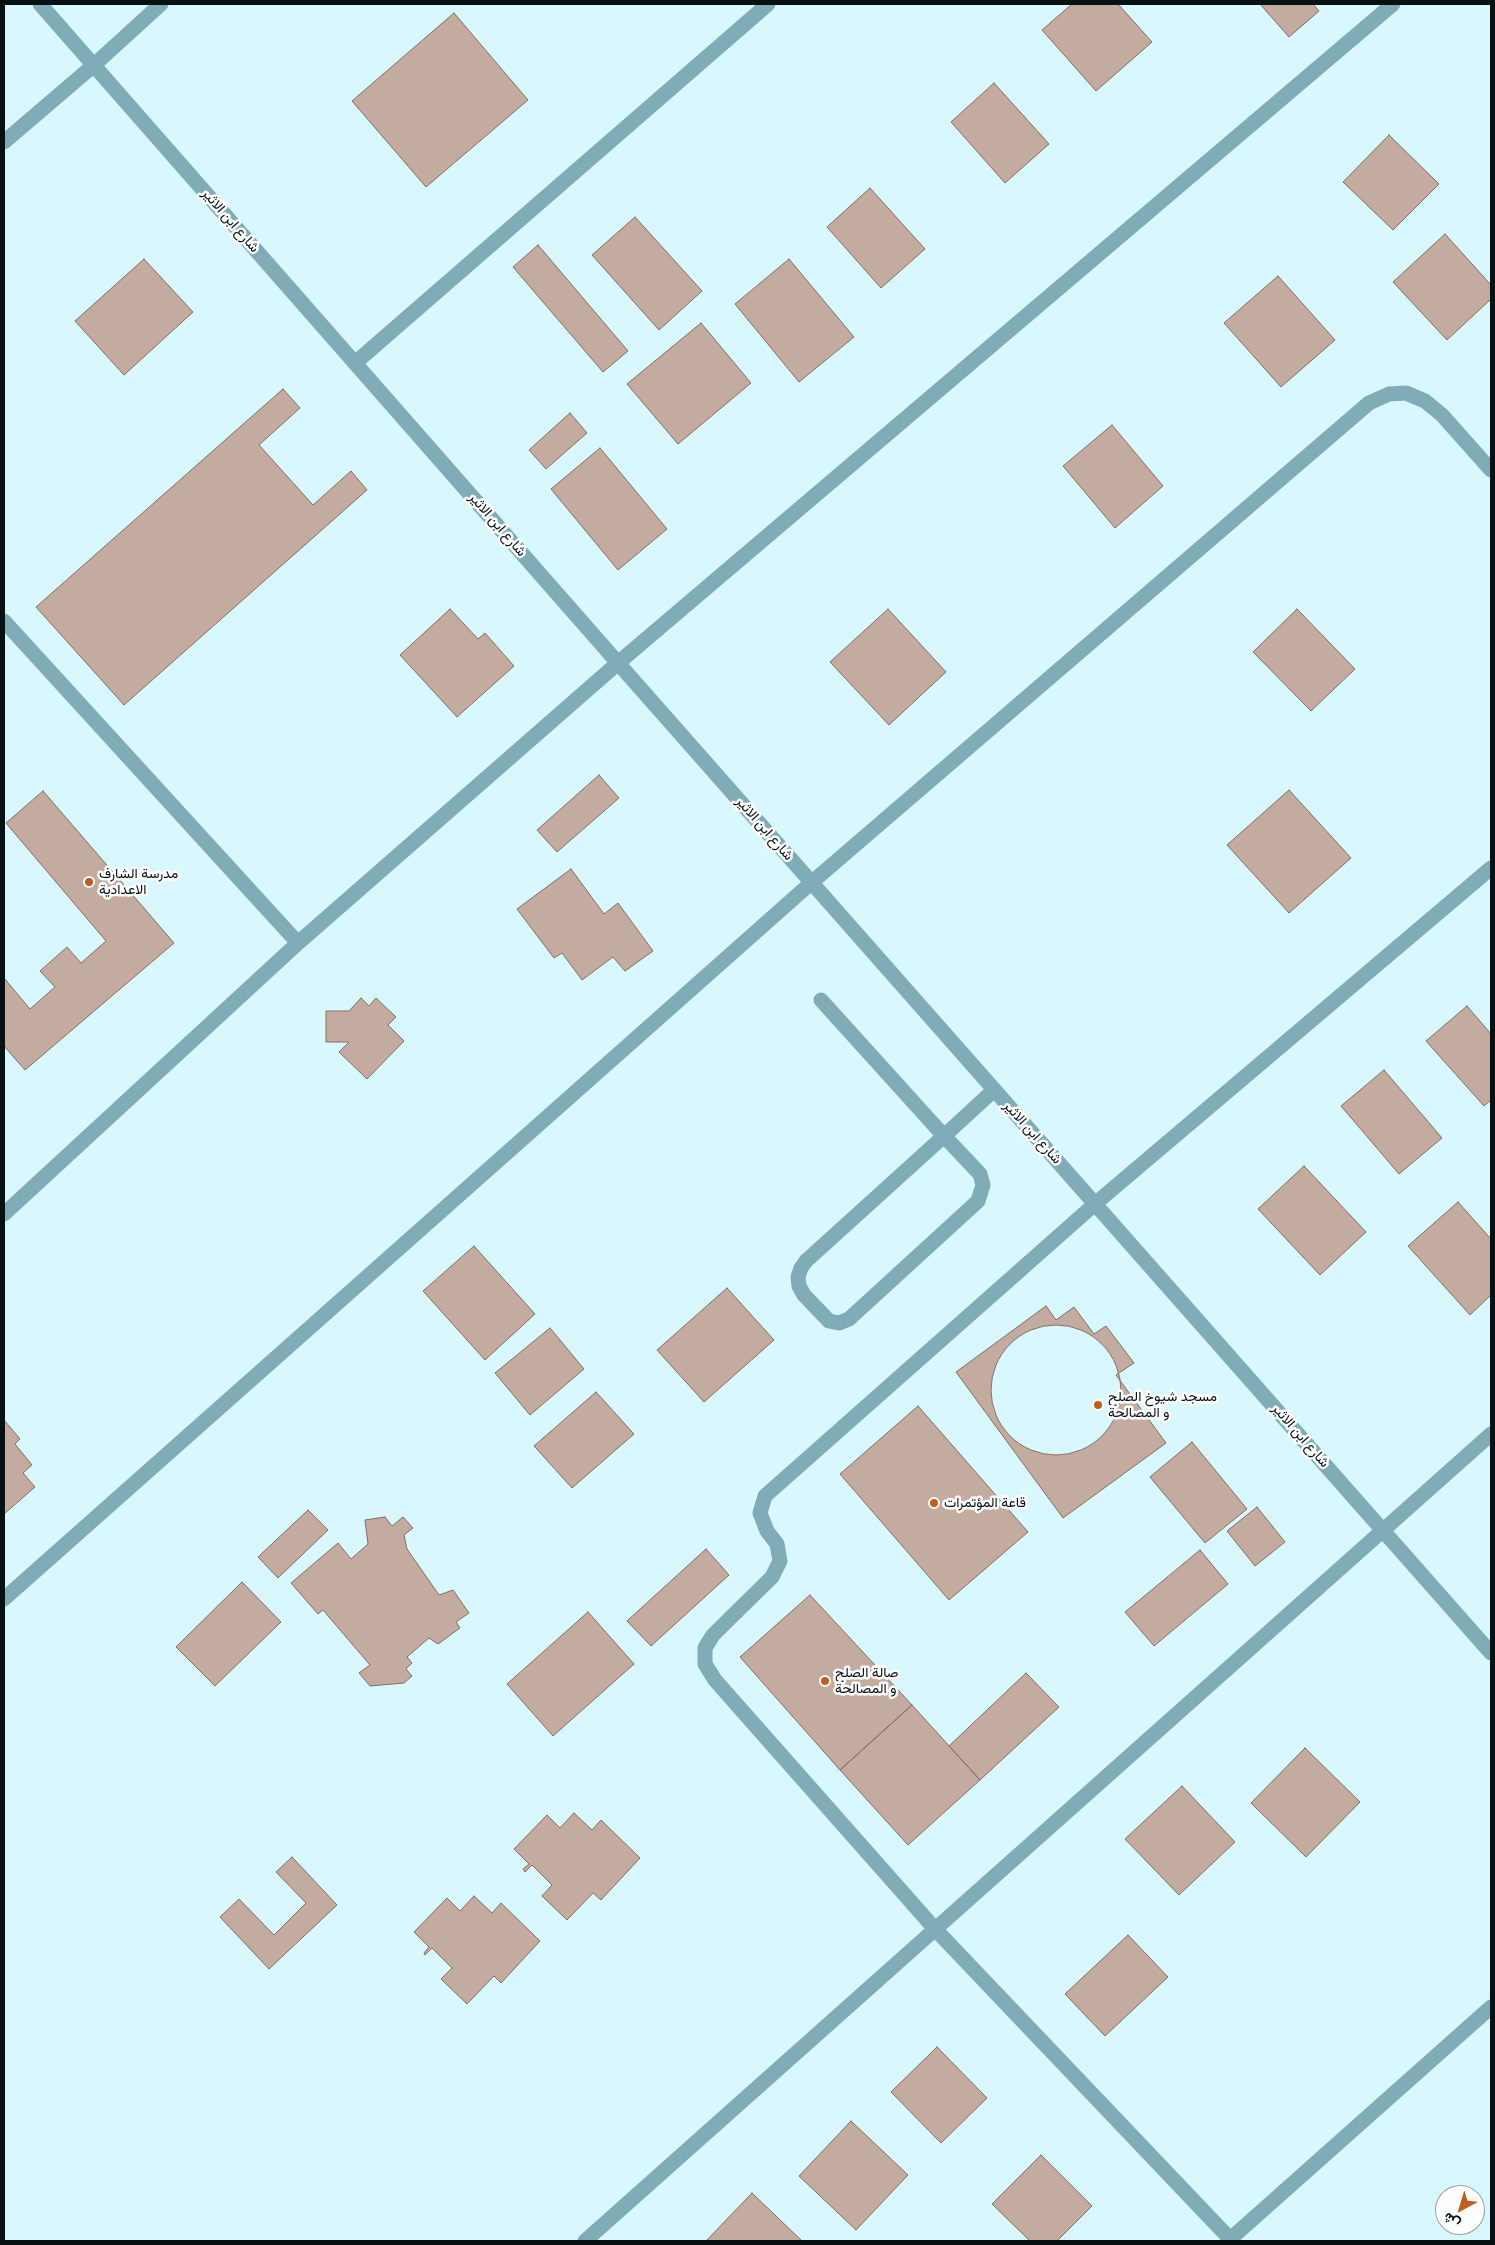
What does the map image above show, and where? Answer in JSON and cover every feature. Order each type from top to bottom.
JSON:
[{"type":"street","name":"شارع ابن الاثير","points":[[40,4],[811,883],[1096,1203],[1491,1652]]},
{"type":"street","points":[[4,142],[94,65],[161,4]]},
{"type":"street","points":[[355,363],[768,4]]},
{"type":"street","points":[[4,1214],[298,943],[618,663],[1393,4]]},
{"type":"street","points":[[4,1600],[811,883],[1369,403],[1390,394],[1406,393],[1425,402],[1442,415],[1491,470]]},
{"type":"street","points":[[4,621],[298,943]]},
{"type":"street","points":[[1491,868],[1096,1203],[764,1496],[760,1513],[777,1544],[780,1561],[772,1577],[713,1635],[705,1648],[705,1664],[715,1680],[935,1929],[1230,2240],[1491,2007]]},
{"type":"street","points":[[821,1000],[944,1136],[980,1174],[983,1184],[978,1201],[849,1319],[838,1323],[829,1321],[804,1295],[798,1277],[801,1268],[944,1136],[994,1090]]},
{"type":"street","points":[[584,2241],[1491,1434]]},
{"type":"building","points":[[1072,4],[1118,4],[1152,42],[1096,91],[1042,30]]},
{"type":"building","points":[[1260,4],[1313,4],[1319,11],[1289,37]]},
{"type":"building","points":[[454,13],[528,100],[426,187],[352,101]]},
{"type":"building","points":[[994,83],[1049,144],[1005,183],[951,122]]},
{"type":"building","points":[[1389,135],[1439,184],[1393,230],[1343,182]]},
{"type":"building","points":[[870,188],[925,249],[881,288],[827,227]]},
{"type":"building","points":[[635,217],[702,291],[659,330],[592,255]]},
{"type":"building","points":[[1445,234],[1491,285],[1491,299],[1447,340],[1393,282]]},
{"type":"building","points":[[538,245],[628,351],[603,372],[513,267]]},
{"type":"building","points":[[144,259],[193,312],[124,375],[75,321]]},
{"type":"building","points":[[789,259],[854,337],[799,382],[735,304]]},
{"type":"building","points":[[1278,276],[1335,340],[1281,387],[1224,323]]},
{"type":"building","points":[[701,323],[751,383],[678,444],[627,384]]},
{"type":"building","points":[[283,389],[300,408],[259,445],[313,505],[351,471],[367,490],[124,705],[36,607]]},
{"type":"building","points":[[570,413],[587,433],[546,469],[529,450]]},
{"type":"building","points":[[1112,425],[1163,486],[1115,528],[1063,466]]},
{"type":"building","points":[[600,448],[667,529],[618,570],[551,489]]},
{"type":"building","points":[[450,609],[478,639],[485,633],[514,666],[457,717],[400,655]]},
{"type":"building","points":[[888,609],[946,672],[889,725],[830,662]]},
{"type":"building","points":[[1297,609],[1355,669],[1311,711],[1253,652]]},
{"type":"building","points":[[599,775],[619,798],[557,852],[537,830]]},
{"type":"building","points":[[1289,790],[1351,858],[1289,913],[1227,845]]},
{"type":"building","name":"مدرسة الشارف الاعدادية","points":[[43,791],[174,943],[25,1070],[4,1046],[4,978],[30,1009],[55,987],[40,971],[67,947],[81,963],[106,941],[6,823]]},
{"type":"building","points":[[571,869],[604,914],[618,903],[653,951],[625,971],[613,957],[582,980],[562,953],[554,958],[517,909]]},
{"type":"building","points":[[361,998],[369,1006],[376,998],[396,1017],[388,1025],[404,1041],[367,1079],[339,1052],[349,1042],[326,1042],[326,1011],[349,1011]]},
{"type":"building","points":[[1467,1006],[1491,1034],[1491,1100],[1484,1106],[1426,1041]]},
{"type":"building","points":[[1384,1070],[1442,1138],[1399,1174],[1341,1106]]},
{"type":"building","points":[[1304,1166],[1366,1232],[1320,1275],[1258,1209]]},
{"type":"building","points":[[1458,1202],[1491,1239],[1491,1295],[1470,1315],[1408,1246]]},
{"type":"building","points":[[474,1246],[535,1314],[485,1360],[423,1291]]},
{"type":"building","points":[[727,1288],[774,1340],[704,1402],[657,1350]]},
{"type":"building","points":[[1046,1306],[1056,1320],[1074,1307],[1094,1334],[1106,1326],[1134,1363],[1116,1375],[1166,1443],[1063,1518],[956,1372]]},
{"type":"building","points":[[1056,1325],[1069,1326],[1081,1330],[1102,1344],[1116,1365],[1120,1377],[1120,1403],[1116,1415],[1102,1436],[1081,1450],[1069,1454],[1056,1455],[1043,1454],[1031,1450],[1010,1436],[996,1415],[992,1403],[991,1390],[992,1377],[996,1365],[1010,1344],[1031,1330],[1043,1326]]},
{"type":"building","points":[[550,1328],[584,1369],[530,1415],[495,1373]]},
{"type":"building","points":[[596,1392],[634,1434],[572,1488],[534,1446]]},
{"type":"building","name":"قاعة المؤتمرات","points":[[918,1406],[1028,1532],[949,1600],[840,1474]]},
{"type":"building","points":[[4,1420],[20,1439],[15,1444],[32,1465],[23,1473],[35,1487],[4,1514]]},
{"type":"building","points":[[1192,1442],[1247,1509],[1205,1543],[1150,1477]]},
{"type":"building","points":[[1257,1507],[1285,1542],[1255,1566],[1227,1531]]},
{"type":"building","points":[[308,1510],[328,1530],[278,1578],[258,1557]]},
{"type":"building","points":[[385,1517],[392,1526],[403,1517],[413,1528],[404,1535],[407,1549],[439,1595],[453,1590],[469,1613],[456,1622],[460,1628],[438,1644],[429,1638],[407,1657],[412,1663],[406,1669],[412,1676],[404,1683],[370,1686],[359,1673],[370,1665],[323,1610],[318,1614],[291,1583],[338,1543],[351,1559],[368,1544],[365,1520]]},
{"type":"building","points":[[706,1549],[729,1575],[651,1646],[627,1621]]},
{"type":"building","points":[[1200,1550],[1228,1584],[1154,1646],[1125,1612]]},
{"type":"building","points":[[242,1582],[281,1622],[215,1686],[176,1647]]},
{"type":"building","name":"صالة الصلح و المصالحة","points":[[810,1595],[912,1705],[840,1770],[740,1657]]},
{"type":"building","points":[[588,1612],[634,1664],[553,1736],[507,1684]]},
{"type":"building","points":[[1026,1673],[1059,1707],[980,1780],[949,1746]]},
{"type":"building","points":[[912,1705],[980,1780],[908,1845],[840,1770]]},
{"type":"building","points":[[1305,1748],[1360,1802],[1306,1857],[1251,1803]]},
{"type":"building","points":[[1182,1786],[1235,1842],[1179,1895],[1125,1839]]},
{"type":"building","points":[[574,1813],[592,1830],[601,1820],[640,1858],[601,1900],[593,1893],[567,1920],[542,1896],[552,1885],[532,1865],[525,1872],[523,1869],[529,1864],[514,1849],[547,1815],[560,1828]]},
{"type":"building","points":[[292,1857],[337,1905],[269,1969],[220,1917],[239,1899],[274,1935],[306,1903],[276,1872]]},
{"type":"building","points":[[474,1896],[492,1913],[501,1903],[540,1941],[501,1983],[494,1976],[467,2004],[441,1979],[452,1968],[432,1948],[425,1955],[424,1953],[429,1947],[414,1932],[447,1898],[460,1911]]},
{"type":"building","points":[[1128,1935],[1168,1977],[1105,2036],[1065,1994]]},
{"type":"building","points":[[937,2047],[987,2098],[941,2143],[891,2092]]},
{"type":"building","points":[[851,2121],[908,2175],[856,2230],[799,2176]]},
{"type":"building","points":[[1041,2155],[1092,2206],[1057,2241],[1030,2241],[992,2204]]},
{"type":"building","points":[[752,2193],[802,2241],[706,2241]]},
{"type":"place","name":"مدرسة الشارف الاعدادية","points":[[89,882]]},
{"type":"place","name":"مسجد شيوخ الصلح و المصالحة","points":[[1098,1405]]},
{"type":"place","name":"قاعة المؤتمرات","points":[[934,1503]]},
{"type":"place","name":"صالة الصلح و المصالحة","points":[[825,1681]]}]
